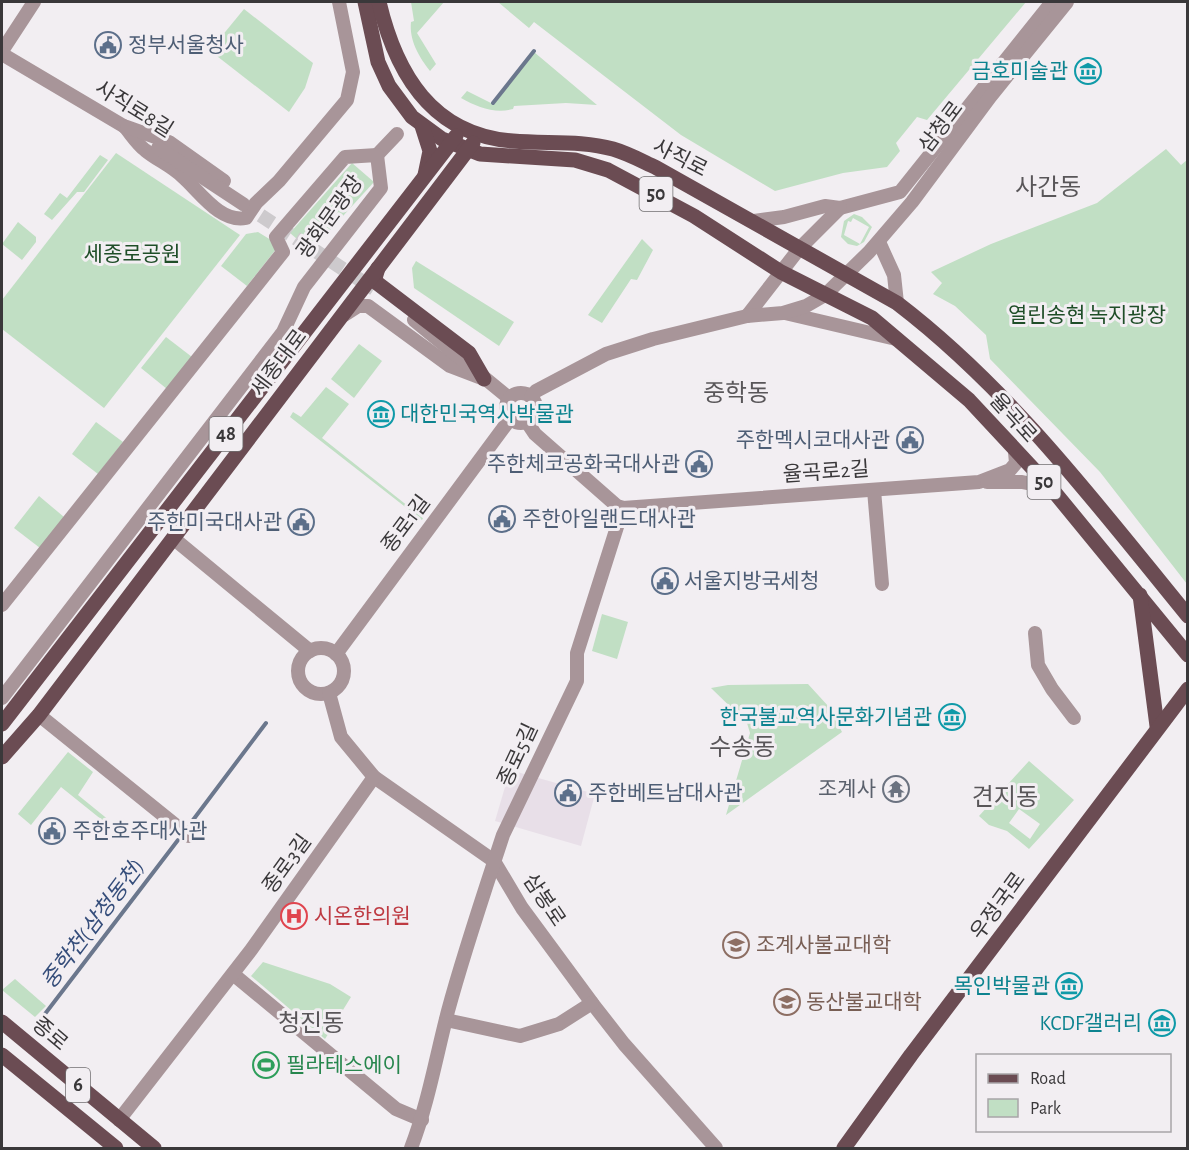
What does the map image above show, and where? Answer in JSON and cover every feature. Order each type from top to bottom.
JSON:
[{"type":"main road","points":[[365,2],[384,75],[408,112],[422,126],[451,144]]},
{"type":"main road","points":[[379,2],[388,37],[404,72],[427,101],[462,128]]},
{"type":"main road","points":[[422,126],[430,151],[424,180]]},
{"type":"main road","name":"사직로","points":[[462,128],[478,135],[512,141],[613,149],[655,167],[845,274]]},
{"type":"main road","name":"세종대로","points":[[2,724],[462,128]]},
{"type":"main road","name":"세종대로","points":[[2,757],[39,715],[478,135]]},
{"type":"main road","name":"50","points":[[451,144],[468,150]]},
{"type":"main road","name":"사직로","points":[[468,150],[487,155],[574,160],[608,170],[694,216],[781,272],[825,295]]},
{"type":"main road","points":[[379,267],[375,278],[377,283],[469,353],[484,379]]},
{"type":"main road","name":"율곡로","points":[[845,274],[897,303],[931,330],[999,393],[1096,503],[1188,616]]},
{"type":"main road","name":"율곡로","points":[[825,295],[872,318],[969,400],[1051,488],[1140,594],[1188,656]]},
{"type":"main road","points":[[1140,594],[1157,726]]},
{"type":"main road","name":"우정국로","points":[[844,1149],[1157,726],[1188,689]]},
{"type":"main road","name":"종로","points":[[2,1022],[154,1149]]},
{"type":"main road","name":"6","points":[[2,1055],[105,1145]]},
{"type":"main road","points":[[105,1145],[119,1120]]},
{"type":"street","points":[[2,53],[34,2]]},
{"type":"street","name":"사직로8길","points":[[2,53],[249,203],[279,182],[347,100],[353,72],[339,2]]},
{"type":"street","name":"삼청로","points":[[754,221],[784,218],[825,206],[840,208],[900,192],[1052,2]]},
{"type":"street","name":"삼청로","points":[[783,313],[806,306],[825,295],[879,242],[1066,2]]},
{"type":"street","points":[[377,155],[397,134]]},
{"type":"street","name":"광화문광장","points":[[2,604],[283,252],[276,237],[345,157],[377,155],[381,188],[304,287],[283,332],[2,698]]},
{"type":"street","points":[[747,316],[799,249],[840,208]]},
{"type":"street","points":[[879,242],[894,274],[897,303]]},
{"type":"street","points":[[394,303],[509,398]]},
{"type":"street","points":[[340,318],[350,309],[368,306],[450,366],[484,379]]},
{"type":"street","points":[[531,397],[536,391],[606,354],[653,339],[747,316],[783,313],[896,339]]},
{"type":"street","points":[[522,393],[531,397],[536,408],[529,421],[518,423],[510,419],[506,406],[509,398],[522,393]]},
{"type":"street","name":"종로1길","points":[[336,654],[510,419]]},
{"type":"street","points":[[529,421],[620,501],[623,508]]},
{"type":"street","name":"율곡로2길","points":[[623,508],[979,482],[1010,470],[1016,463],[1015,452]]},
{"type":"street","points":[[979,482],[1022,482],[1051,488]]},
{"type":"street","points":[[874,490],[882,584]]},
{"type":"street","name":"종로5길","points":[[411,1149],[422,1120],[446,1020],[494,861],[503,836],[577,681],[577,653],[623,508]]},
{"type":"street","points":[[173,538],[310,651]]},
{"type":"street","points":[[1035,633],[1038,665],[1052,689],[1074,718]]},
{"type":"street","points":[[320,648],[336,654],[342,661],[344,677],[330,693],[312,692],[302,684],[299,677],[300,662],[310,651],[320,648]]},
{"type":"street","name":"삼봉로","points":[[330,693],[341,737],[374,777],[494,861],[522,908],[592,1004],[624,1044],[717,1149]]},
{"type":"street","points":[[39,715],[189,836]]},
{"type":"street","name":"종로3길","points":[[119,1120],[233,974],[374,777]]},
{"type":"street","points":[[233,974],[396,1108],[422,1120]]},
{"type":"street","points":[[446,1020],[520,1036],[559,1024],[592,1004]]},
{"type":"shaded area","points":[[510,770],[595,794],[581,846],[495,821]]},
{"type":"green space","points":[[411,2],[444,2],[417,33],[436,64],[430,71],[413,42],[411,22],[414,21]]},
{"type":"green space","points":[[498,2],[1026,2],[927,120],[917,117],[896,143],[900,151],[887,167],[843,173],[775,191],[681,135],[534,22],[529,28]]},
{"type":"green space","points":[[244,9],[313,63],[305,88],[289,112],[213,53],[212,48]]},
{"type":"green space","points":[[534,52],[597,105],[566,103],[514,106],[513,109],[500,111],[480,107],[461,98],[467,91],[493,104]]},
{"type":"green space","name":"열린송현 녹지광장","points":[[1166,149],[1181,165],[1187,160],[1187,584],[1100,472],[990,359],[986,335],[955,306],[933,294],[942,283],[931,272],[991,244],[1097,203]]},
{"type":"green space","name":"세종로공원","points":[[116,153],[240,235],[104,408],[2,329],[2,300]]},
{"type":"green space","points":[[100,155],[108,160],[84,192],[77,192],[52,220],[44,214],[60,193],[67,198]]},
{"type":"green space","points":[[352,163],[374,182],[311,251],[290,233]]},
{"type":"green space","points":[[854,214],[862,217],[872,227],[864,242],[857,246],[848,244],[841,237],[844,221]],"holes":[[[853,218],[869,227],[860,244],[844,235],[848,221],[851,222]]]},
{"type":"green space","points":[[18,222],[36,237],[36,242],[22,260],[2,244]]},
{"type":"green space","points":[[258,232],[271,240],[277,248],[247,286],[221,266],[246,234]]},
{"type":"green space","points":[[642,239],[653,250],[637,280],[631,279],[602,323],[588,315]]},
{"type":"green space","points":[[416,261],[514,322],[499,346],[414,288],[412,268]]},
{"type":"green space","points":[[166,337],[192,357],[167,389],[141,368]]},
{"type":"green space","points":[[359,344],[382,361],[354,398],[331,379]]},
{"type":"green space","points":[[326,387],[349,404],[322,438],[423,518],[422,520],[290,417],[293,412],[301,417]]},
{"type":"green space","points":[[96,422],[123,442],[98,474],[72,454]]},
{"type":"green space","points":[[39,496],[64,517],[40,548],[14,528]]},
{"type":"green space","points":[[602,614],[628,622],[617,659],[592,651]]},
{"type":"green space","points":[[808,684],[829,707],[842,732],[726,815],[750,733],[747,723],[711,688],[728,685]]},
{"type":"green space","points":[[68,752],[93,772],[78,795],[110,821],[107,824],[61,787],[31,825],[18,814]]},
{"type":"green space","points":[[1029,761],[1074,800],[1029,849],[1007,831],[989,825],[979,816]],"holes":[[[1019,809],[1040,824],[1030,839],[1009,823]]]},
{"type":"green space","points":[[263,962],[330,984],[351,997],[325,1039],[251,976]]},
{"type":"green space","points":[[15,979],[46,1006],[35,1017],[2,990]]},
{"type":"waterway","points":[[493,103],[534,51]]},
{"type":"waterway","name":"중학천(삼청동천)","points":[[190,824],[266,723]]},
{"type":"waterway","name":"중학천(삼청동천)","points":[[35,1027],[178,840]]},
{"type":"tunnel","points":[[243,204],[374,289]]},
{"type":"place","name":"정부서울청사","points":[[108,45]]},
{"type":"place","name":"금호미술관","points":[[1088,71]]},
{"type":"place","name":"대한민국역사박물관","points":[[381,414]]},
{"type":"place","name":"주한멕시코대사관","points":[[910,440]]},
{"type":"place","name":"주한체코공화국대사관","points":[[699,464]]},
{"type":"place","name":"주한아일랜드대사관","points":[[502,519]]},
{"type":"place","name":"주한미국대사관","points":[[301,522]]},
{"type":"place","name":"서울지방국세청","points":[[665,581]]},
{"type":"place","name":"한국불교역사문화기념관","points":[[952,717]]},
{"type":"place","name":"조계사","points":[[896,789]]},
{"type":"place","name":"주한베트남대사관","points":[[568,793]]},
{"type":"place","name":"주한호주대사관","points":[[52,831]]},
{"type":"place","name":"시온한의원","points":[[294,916]]},
{"type":"place","name":"조계사불교대학","points":[[736,945]]},
{"type":"place","name":"목인박물관","points":[[1069,986]]},
{"type":"place","name":"동산불교대학","points":[[787,1002]]},
{"type":"place","name":"KCDF갤러리","points":[[1162,1023]]},
{"type":"place","name":"필라테스에이","points":[[266,1065]]},
{"type":"district","name":"사간동","points":[[1048,188]]},
{"type":"district","name":"중학동","points":[[736,394]]},
{"type":"district","name":"수송동","points":[[742,748]]},
{"type":"district","name":"견지동","points":[[1005,798]]},
{"type":"district","name":"청진동","points":[[311,1024]]}]
